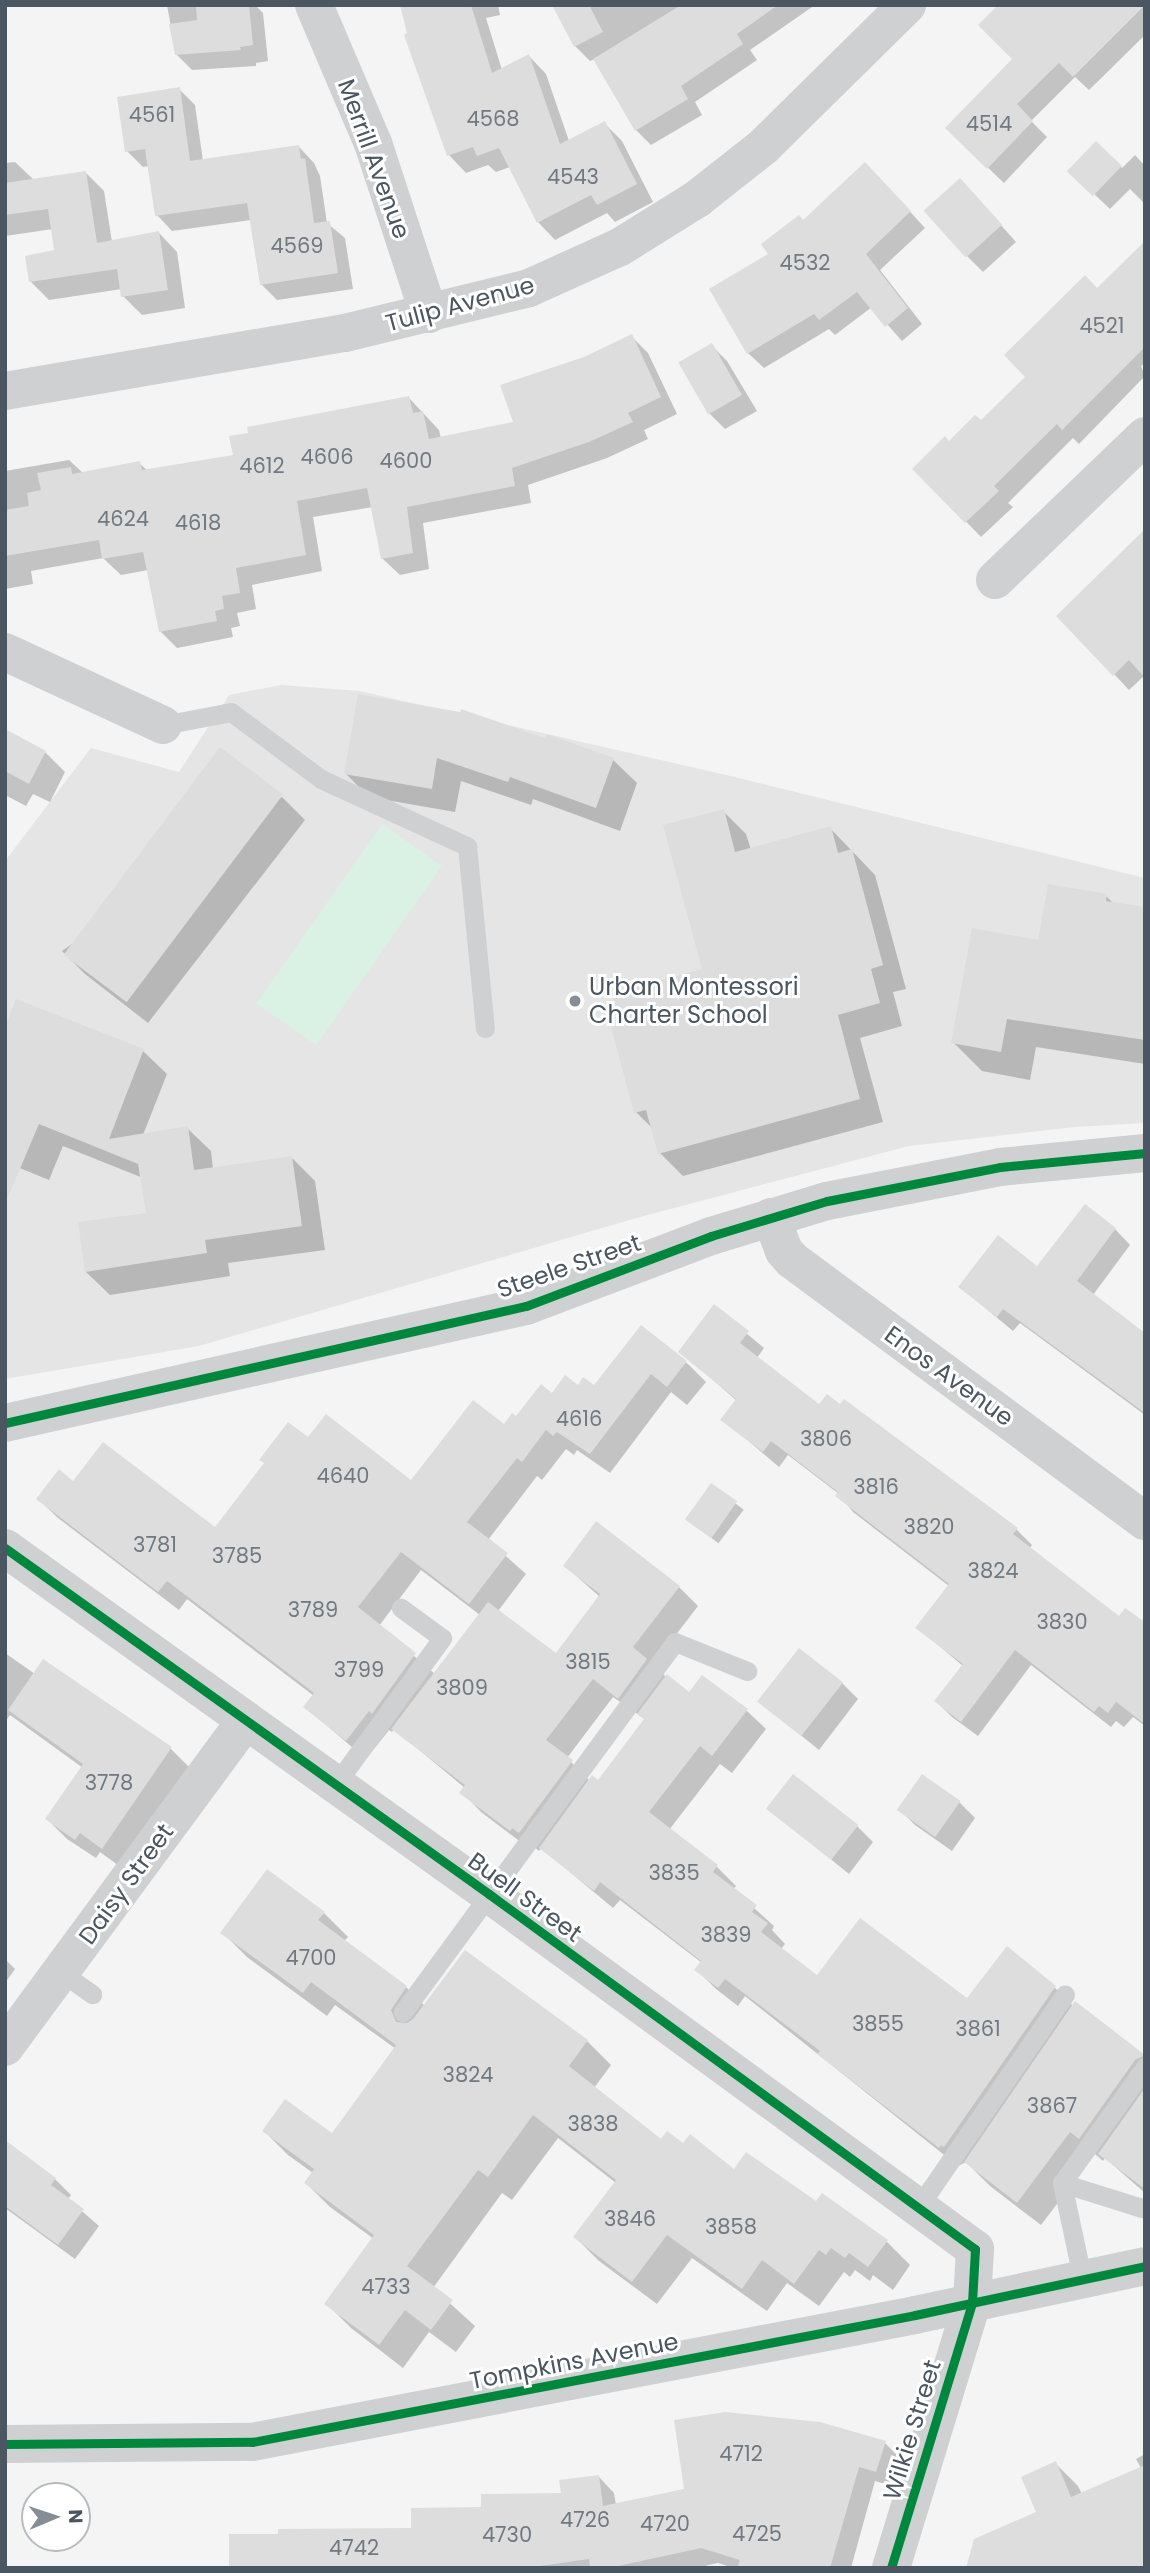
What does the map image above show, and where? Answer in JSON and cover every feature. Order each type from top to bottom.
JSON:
[{"type":"street","name":"Merrill Avenue","points":[[314,5],[373,143],[429,314]]},
{"type":"street","name":"Tulip Avenue","points":[[5,391],[345,333],[529,288],[620,247],[697,199],[764,146],[907,5]]},
{"type":"street","points":[[995,580],[1145,436]]},
{"type":"street","points":[[5,652],[163,725]]},
{"type":"street","name":"Steele Street","points":[[5,1423],[526,1306],[711,1236],[827,1201],[1000,1167],[1145,1153]]},
{"type":"street","name":"Enos Avenue","points":[[771,1217],[784,1251],[792,1260],[1145,1521]]},
{"type":"street","name":"Buell Street","points":[[5,1548],[489,1894],[975,2249],[972,2303]]},
{"type":"street","name":"Daisy Street","points":[[5,2047],[77,1983],[246,1720]]},
{"type":"street","name":"Tompkins Avenue","points":[[5,2444],[252,2442],[972,2303],[1082,2277],[1145,2266]]},
{"type":"street","name":"Wilkie Street","points":[[891,2568],[972,2303]]},
{"type":"lane","points":[[163,725],[231,712],[321,779],[467,846],[485,1028]]},
{"type":"lane","points":[[335,1785],[442,1637],[401,1608]]},
{"type":"lane","points":[[403,2012],[675,1642],[747,1671]]},
{"type":"lane","points":[[919,2206],[1065,1994]]},
{"type":"lane","points":[[1082,2277],[1062,2183],[1145,2067]]},
{"type":"lane","points":[[1062,2183],[1142,2208]]},
{"type":"shaded area","name":"Urban Montessori Charter School","points":[[281,685],[360,691],[739,778],[1145,878],[1145,1123],[1075,1127],[909,1146],[640,1217],[199,1346],[5,1379],[5,861],[91,748],[179,772],[229,695]]},
{"type":"green space","points":[[382,824],[442,866],[316,1045],[256,1003]]},
{"type":"building","points":[[196,5],[249,5],[253,45],[240,47],[241,50],[175,55],[169,24],[197,20]]},
{"type":"building","points":[[400,5],[471,5],[492,73],[529,54],[560,144],[605,121],[637,184],[597,205],[591,195],[537,223],[499,148],[477,156],[473,147],[447,156],[404,35],[407,33]]},
{"type":"building","points":[[552,5],[589,5],[603,32],[574,47]]},
{"type":"building","points":[[681,5],[778,5],[737,34],[743,44],[681,86],[688,99],[635,131],[593,59]]},
{"type":"building","points":[[998,5],[1145,5],[1073,77],[1059,63],[1017,104],[1033,121],[987,169],[945,128],[1012,59],[978,25]]},
{"type":"building","points":[[180,87],[190,161],[299,145],[301,159],[305,158],[314,223],[330,221],[338,273],[260,285],[247,203],[155,216],[145,149],[125,152],[117,97]]},
{"type":"building","points":[[1096,141],[1122,166],[1093,196],[1067,171]]},
{"type":"building","points":[[865,162],[911,211],[866,254],[908,308],[885,327],[857,292],[819,320],[814,314],[747,354],[709,289],[768,254],[761,244],[799,215],[803,220]]},
{"type":"building","points":[[86,171],[97,243],[159,231],[168,290],[121,297],[117,269],[29,282],[25,256],[54,250],[48,209],[5,215],[5,183]]},
{"type":"building","points":[[960,178],[1002,225],[966,258],[924,211]]},
{"type":"building","points":[[1145,241],[1145,347],[1062,430],[1057,424],[994,486],[999,491],[965,523],[912,469],[945,436],[949,441],[975,415],[981,420],[1025,377],[1004,355],[1085,275],[1097,288]]},
{"type":"building","points":[[632,334],[661,397],[628,413],[633,422],[589,442],[512,468],[515,486],[407,507],[413,553],[381,559],[367,488],[297,501],[306,555],[236,568],[240,593],[222,596],[224,609],[215,611],[217,621],[159,632],[143,552],[102,559],[99,540],[5,556],[5,510],[29,506],[27,493],[41,490],[37,473],[71,467],[72,474],[140,461],[142,470],[233,455],[229,436],[248,433],[247,427],[409,396],[413,413],[423,411],[429,439],[513,422],[500,385],[584,357]]},
{"type":"building","points":[[712,343],[742,395],[708,414],[678,362]]},
{"type":"building","points":[[1145,529],[1145,678],[1129,660],[1113,676],[1056,616]]},
{"type":"building","points":[[358,694],[460,712],[461,709],[545,738],[547,734],[614,758],[596,808],[510,777],[508,782],[437,758],[432,789],[344,774]]},
{"type":"building","points":[[5,729],[46,751],[29,784],[5,771]]},
{"type":"building","points":[[220,747],[283,795],[127,1002],[64,955]]},
{"type":"building","points":[[724,809],[735,852],[831,826],[838,853],[852,849],[883,965],[871,969],[880,1003],[838,1015],[860,1099],[658,1154],[646,1110],[634,1113],[611,1027],[620,1024],[612,994],[702,969],[663,825]]},
{"type":"building","points":[[1048,884],[1107,894],[1106,901],[1145,907],[1145,1040],[1007,1019],[1001,1052],[951,1043],[972,928],[1038,940]]},
{"type":"building","points":[[16,999],[144,1049],[109,1139],[188,1126],[194,1170],[292,1156],[302,1226],[205,1240],[207,1253],[85,1272],[78,1222],[146,1213],[138,1164],[39,1124],[5,1204],[5,1027]]},
{"type":"building","points":[[1085,1204],[1116,1228],[1077,1281],[1145,1333],[1145,1413],[1003,1309],[997,1317],[958,1287],[998,1235],[1037,1266]]},
{"type":"building","points":[[714,1304],[749,1331],[740,1343],[819,1404],[827,1394],[840,1404],[844,1399],[1018,1528],[1013,1534],[1119,1616],[1125,1608],[1145,1622],[1145,1724],[1116,1702],[1108,1713],[1099,1706],[1094,1712],[1015,1650],[961,1722],[934,1701],[963,1664],[915,1628],[949,1584],[835,1496],[838,1492],[771,1441],[763,1452],[720,1420],[736,1399],[678,1352]]},
{"type":"building","points":[[641,1325],[687,1361],[667,1387],[651,1374],[590,1454],[557,1432],[553,1436],[546,1430],[522,1462],[517,1458],[467,1522],[508,1553],[469,1604],[401,1552],[358,1607],[416,1653],[372,1714],[369,1711],[346,1741],[303,1707],[314,1693],[167,1581],[158,1592],[36,1499],[59,1469],[73,1481],[103,1442],[215,1527],[264,1463],[259,1460],[288,1422],[308,1437],[326,1414],[411,1480],[473,1400],[504,1424],[512,1413],[516,1416],[541,1384],[552,1393],[565,1375],[578,1385],[583,1377],[594,1385]]},
{"type":"building","points":[[711,1483],[737,1501],[711,1538],[685,1520]]},
{"type":"building","points":[[596,1521],[680,1586],[633,1647],[647,1659],[618,1699],[593,1679],[546,1740],[573,1760],[519,1833],[512,1828],[510,1831],[459,1793],[465,1785],[391,1729],[488,1602],[556,1653],[600,1594],[563,1566]]},
{"type":"building","points":[[799,1648],[843,1682],[801,1736],[757,1702]]},
{"type":"building","points":[[43,1659],[172,1747],[102,1849],[80,1833],[75,1840],[45,1819],[83,1764],[8,1710]]},
{"type":"building","points":[[667,1674],[689,1692],[702,1675],[748,1709],[712,1756],[700,1746],[649,1812],[718,1865],[713,1872],[757,1905],[752,1912],[768,1923],[761,1932],[817,1975],[860,1918],[967,1998],[1007,1946],[1056,1986],[944,2147],[941,2145],[939,2148],[817,2054],[820,2051],[725,1979],[718,1988],[694,1970],[701,1961],[600,1882],[594,1891],[539,1848],[592,1775],[598,1780],[644,1719],[637,1714]]},
{"type":"building","points":[[793,1774],[858,1825],[831,1860],[766,1809]]},
{"type":"building","points":[[922,1774],[961,1801],[935,1837],[897,1810]]},
{"type":"building","points":[[267,1869],[325,1912],[318,1920],[407,1986],[391,2010],[396,2022],[407,2023],[413,2019],[465,1950],[588,2040],[569,2066],[661,2139],[667,2131],[683,2143],[690,2134],[734,2169],[746,2152],[816,2201],[822,2193],[888,2240],[868,2267],[849,2253],[845,2258],[831,2248],[826,2255],[819,2250],[794,2284],[762,2260],[742,2289],[667,2235],[632,2282],[573,2237],[616,2180],[533,2115],[488,2177],[478,2170],[407,2266],[453,2300],[431,2330],[405,2310],[379,2345],[324,2304],[374,2235],[304,2183],[314,2169],[262,2131],[285,2099],[332,2133],[396,2045],[311,1982],[303,1993],[220,1933]]},
{"type":"building","points":[[1075,2001],[1145,2055],[1135,2060],[1079,2139],[1070,2132],[1017,2203],[964,2162]]},
{"type":"building","points":[[1145,2088],[1145,2189],[1098,2154]]},
{"type":"building","points":[[5,2140],[56,2178],[51,2185],[84,2209],[58,2245],[5,2206]]},
{"type":"building","points":[[725,2412],[820,2422],[886,2441],[876,2472],[859,2467],[830,2568],[737,2568],[740,2560],[701,2548],[609,2568],[590,2568],[589,2559],[533,2567],[229,2568],[229,2534],[278,2534],[278,2529],[411,2528],[411,2508],[481,2507],[481,2494],[561,2493],[559,2480],[599,2475],[603,2506],[684,2489],[674,2420]]},
{"type":"building","points":[[1056,2461],[1071,2497],[1145,2465],[1145,2568],[966,2568],[974,2539],[1036,2512],[1021,2477]]},
{"type":"cycle path","points":[[5,1423],[526,1306],[711,1236],[827,1201],[1000,1167],[1145,1153]]},
{"type":"cycle path","points":[[5,1548],[489,1894],[975,2249],[972,2303],[891,2568]]},
{"type":"cycle path","points":[[5,2444],[252,2442],[915,2315],[1145,2266]]},
{"type":"place","name":"Urban Montessori Charter School","points":[[575,1001]]}]
